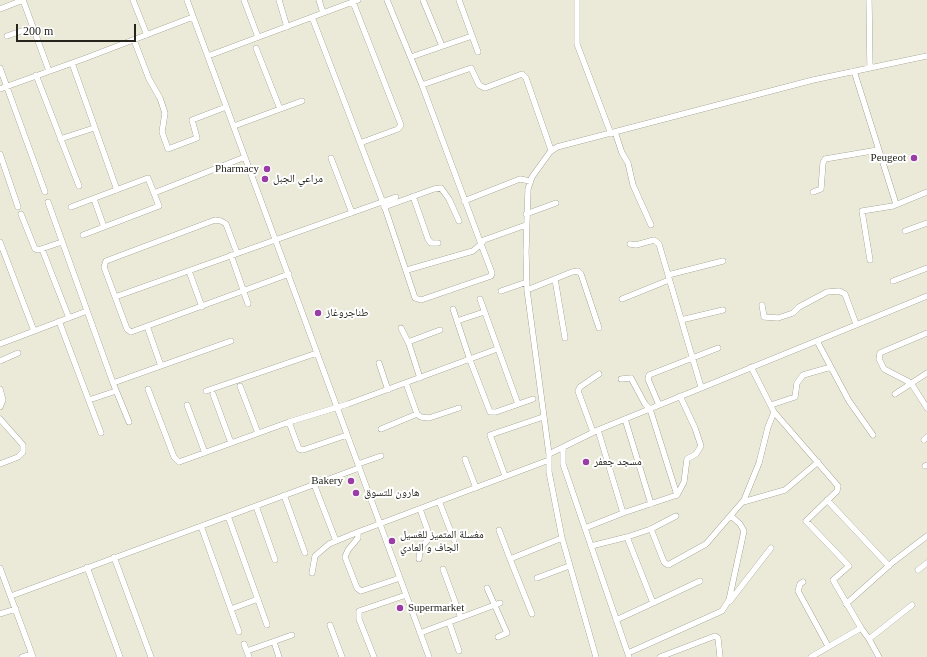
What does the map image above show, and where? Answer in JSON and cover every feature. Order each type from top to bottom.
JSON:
[{"type":"street","points":[[0,9],[23,0],[49,71]]},
{"type":"street","points":[[133,0],[147,35]]},
{"type":"street","points":[[187,0],[429,657]]},
{"type":"street","points":[[244,0],[258,37]]},
{"type":"street","points":[[279,0],[287,27]]},
{"type":"street","points":[[318,0],[323,13]]},
{"type":"street","points":[[312,17],[407,270],[415,298],[418,300],[492,274],[422,85],[387,0]]},
{"type":"street","points":[[423,0],[442,46]]},
{"type":"street","points":[[459,0],[478,52]]},
{"type":"street","points":[[577,0],[577,44],[613,133],[628,163],[633,185],[651,225]]},
{"type":"street","points":[[869,0],[870,68]]},
{"type":"street","points":[[208,56],[356,1],[401,125],[398,129],[360,143]]},
{"type":"street","points":[[3,88],[193,17]]},
{"type":"street","points":[[7,36],[33,27]]},
{"type":"street","points":[[411,57],[472,36]]},
{"type":"street","points":[[134,40],[149,79],[158,93],[165,113],[162,132],[168,149],[197,138],[192,120],[226,107]]},
{"type":"street","points":[[256,48],[280,109]]},
{"type":"street","points":[[596,657],[569,566],[549,472],[549,457],[527,290],[526,214],[530,181],[552,150],[560,146],[813,80],[927,56]]},
{"type":"street","points":[[72,63],[117,190]]},
{"type":"street","points":[[0,68],[3,88],[45,192]]},
{"type":"street","points":[[422,85],[471,68],[479,85],[485,88],[522,74],[526,78],[552,150]]},
{"type":"street","points":[[854,71],[896,204]]},
{"type":"street","points":[[36,75],[79,186]]},
{"type":"street","points":[[234,126],[302,101]]},
{"type":"street","points":[[60,139],[94,128]]},
{"type":"street","points":[[813,192],[820,189],[825,159],[878,150]]},
{"type":"street","points":[[0,154],[18,207]]},
{"type":"street","points":[[154,192],[245,157]]},
{"type":"street","points":[[331,158],[352,213]]},
{"type":"street","points":[[72,207],[148,178],[154,192],[159,206],[83,235]]},
{"type":"street","points":[[464,201],[520,179],[530,181]]},
{"type":"street","points":[[116,297],[234,254],[277,241],[352,213],[413,196],[434,188],[441,188],[449,199],[459,221]]},
{"type":"street","points":[[870,260],[862,211],[896,204],[927,192]]},
{"type":"street","points":[[413,196],[428,240],[431,243],[438,243]]},
{"type":"street","points":[[383,205],[396,197]]},
{"type":"street","points":[[94,198],[104,227]]},
{"type":"street","points":[[48,202],[113,383],[129,422]]},
{"type":"street","points":[[526,214],[556,203]]},
{"type":"street","points":[[21,214],[35,249],[42,249],[62,242]]},
{"type":"street","points":[[248,304],[244,291],[226,224],[222,220],[215,220],[106,261],[104,267],[128,331],[202,307],[244,291],[289,274]]},
{"type":"street","points":[[905,232],[927,222]]},
{"type":"street","points":[[407,270],[473,251],[489,237],[526,225]]},
{"type":"street","points":[[630,244],[636,245],[654,240],[657,242],[682,320],[701,387]]},
{"type":"street","points":[[0,242],[34,331]]},
{"type":"street","points":[[42,249],[69,318]]},
{"type":"street","points":[[622,299],[668,278],[722,261]]},
{"type":"street","points":[[893,281],[927,268]]},
{"type":"street","points":[[189,271],[202,307]]},
{"type":"street","points":[[527,290],[572,272],[580,272],[599,328]]},
{"type":"street","points":[[555,279],[565,338]]},
{"type":"street","points":[[501,291],[527,282]]},
{"type":"street","points":[[762,304],[764,317],[778,318],[793,313],[799,306],[827,292],[839,291],[845,294],[856,324]]},
{"type":"street","points":[[312,573],[315,556],[322,549],[336,541],[476,488],[549,457],[596,431],[927,296]]},
{"type":"street","points":[[480,299],[518,404]]},
{"type":"street","points":[[453,309],[470,360],[490,412],[496,412],[533,399]]},
{"type":"street","points":[[682,320],[723,310]]},
{"type":"street","points":[[0,344],[87,311]]},
{"type":"street","points":[[457,321],[484,312]]},
{"type":"street","points":[[59,321],[101,433]]},
{"type":"street","points":[[147,326],[161,366]]},
{"type":"street","points":[[401,328],[408,342],[420,378]]},
{"type":"street","points":[[408,342],[440,330]]},
{"type":"street","points":[[927,333],[882,352],[879,355],[880,363],[884,369],[911,384],[927,408]]},
{"type":"street","points":[[113,383],[231,341]]},
{"type":"street","points":[[817,341],[849,402],[873,435]]},
{"type":"street","points":[[659,405],[650,384],[649,376],[718,348]]},
{"type":"street","points":[[148,389],[176,460],[179,462],[289,422],[388,390],[497,349]]},
{"type":"street","points":[[0,362],[18,353]]},
{"type":"street","points":[[206,392],[317,354]]},
{"type":"street","points":[[379,363],[388,390]]},
{"type":"street","points":[[752,367],[774,412],[838,486],[837,491],[806,521],[849,566],[833,580],[879,657]]},
{"type":"street","points":[[771,404],[795,397],[798,382],[803,375],[831,367]]},
{"type":"street","points":[[895,394],[927,373]]},
{"type":"street","points":[[599,374],[580,387],[578,391],[596,431],[623,513]]},
{"type":"street","points":[[621,379],[631,378],[645,404],[650,409],[677,495]]},
{"type":"street","points":[[406,383],[417,414]]},
{"type":"street","points":[[240,386],[258,433]]},
{"type":"street","points":[[0,389],[3,400],[0,407]]},
{"type":"street","points":[[89,400],[116,390]]},
{"type":"street","points":[[213,394],[232,443]]},
{"type":"street","points":[[585,528],[623,513],[677,495],[684,482],[686,459],[696,454],[701,446],[695,428],[680,396]]},
{"type":"street","points":[[187,405],[205,452]]},
{"type":"street","points":[[381,429],[417,414],[429,418],[459,408]]},
{"type":"street","points":[[651,529],[664,562],[668,565],[706,544],[743,502],[759,463],[768,427],[774,412]]},
{"type":"street","points":[[504,473],[490,435],[543,417]]},
{"type":"street","points":[[0,419],[23,446],[23,452],[18,457],[0,464]]},
{"type":"street","points":[[625,419],[651,504]]},
{"type":"street","points":[[289,422],[299,449],[303,450],[347,435]]},
{"type":"street","points":[[563,448],[563,464],[628,655],[722,611],[771,548]]},
{"type":"street","points":[[11,596],[256,506],[381,456]]},
{"type":"street","points":[[465,459],[476,488]]},
{"type":"street","points":[[743,502],[785,490],[818,462]]},
{"type":"street","points":[[314,484],[336,541]]},
{"type":"street","points":[[284,495],[305,552]]},
{"type":"street","points":[[827,500],[889,566]]},
{"type":"street","points":[[439,501],[454,540]]},
{"type":"street","points":[[256,506],[275,560]]},
{"type":"street","points":[[419,559],[420,549],[430,537],[420,508]]},
{"type":"street","points":[[228,516],[267,625]]},
{"type":"street","points":[[591,546],[651,529],[676,516]]},
{"type":"street","points":[[722,611],[728,600],[744,531],[743,527],[731,516]]},
{"type":"street","points":[[201,526],[239,632]]},
{"type":"street","points":[[499,530],[532,614]]},
{"type":"street","points":[[358,532],[358,538],[348,550],[346,557],[357,588],[361,591],[400,578]]},
{"type":"street","points":[[846,604],[889,566],[927,536]]},
{"type":"street","points":[[627,537],[653,603]]},
{"type":"street","points":[[510,559],[562,538]]},
{"type":"street","points":[[114,557],[151,657]]},
{"type":"street","points":[[918,570],[927,563]]},
{"type":"street","points":[[537,578],[569,566]]},
{"type":"street","points":[[0,568],[2,581],[11,596],[32,655],[22,657]]},
{"type":"street","points":[[87,568],[120,657]]},
{"type":"street","points":[[443,569],[462,618]]},
{"type":"street","points":[[616,620],[700,581]]},
{"type":"street","points":[[803,582],[800,584],[798,591],[828,646]]},
{"type":"street","points":[[488,588],[498,604],[506,633],[498,637]]},
{"type":"street","points":[[374,657],[358,614],[363,609],[406,595]]},
{"type":"street","points":[[231,609],[258,599]]},
{"type":"street","points":[[420,633],[498,604]]},
{"type":"street","points":[[868,639],[912,605]]},
{"type":"street","points":[[0,614],[16,609]]},
{"type":"street","points":[[449,622],[459,651]]},
{"type":"street","points":[[330,625],[342,657]]},
{"type":"street","points":[[811,657],[861,628]]},
{"type":"street","points":[[244,644],[248,654],[292,635]]},
{"type":"street","points":[[660,657],[715,636],[718,638],[720,657]]},
{"type":"street","points":[[274,642],[279,657]]},
{"type":"place","name":"Peugeot","points":[[914,158]]},
{"type":"place","name":"Pharmacy","points":[[267,169]]},
{"type":"place","name":"مراعي الجبل","points":[[265,179]]},
{"type":"place","name":"طناجروغاز","points":[[318,313]]},
{"type":"place","name":"مسجد جعفر","points":[[586,462]]},
{"type":"place","name":"Bakery","points":[[351,481]]},
{"type":"place","name":"هارون للتسوق","points":[[356,493]]},
{"type":"place","name":"مغسلة المتميز للغسيل الجاف و العادي","points":[[392,541]]},
{"type":"place","name":"Supermarket","points":[[400,608]]}]
